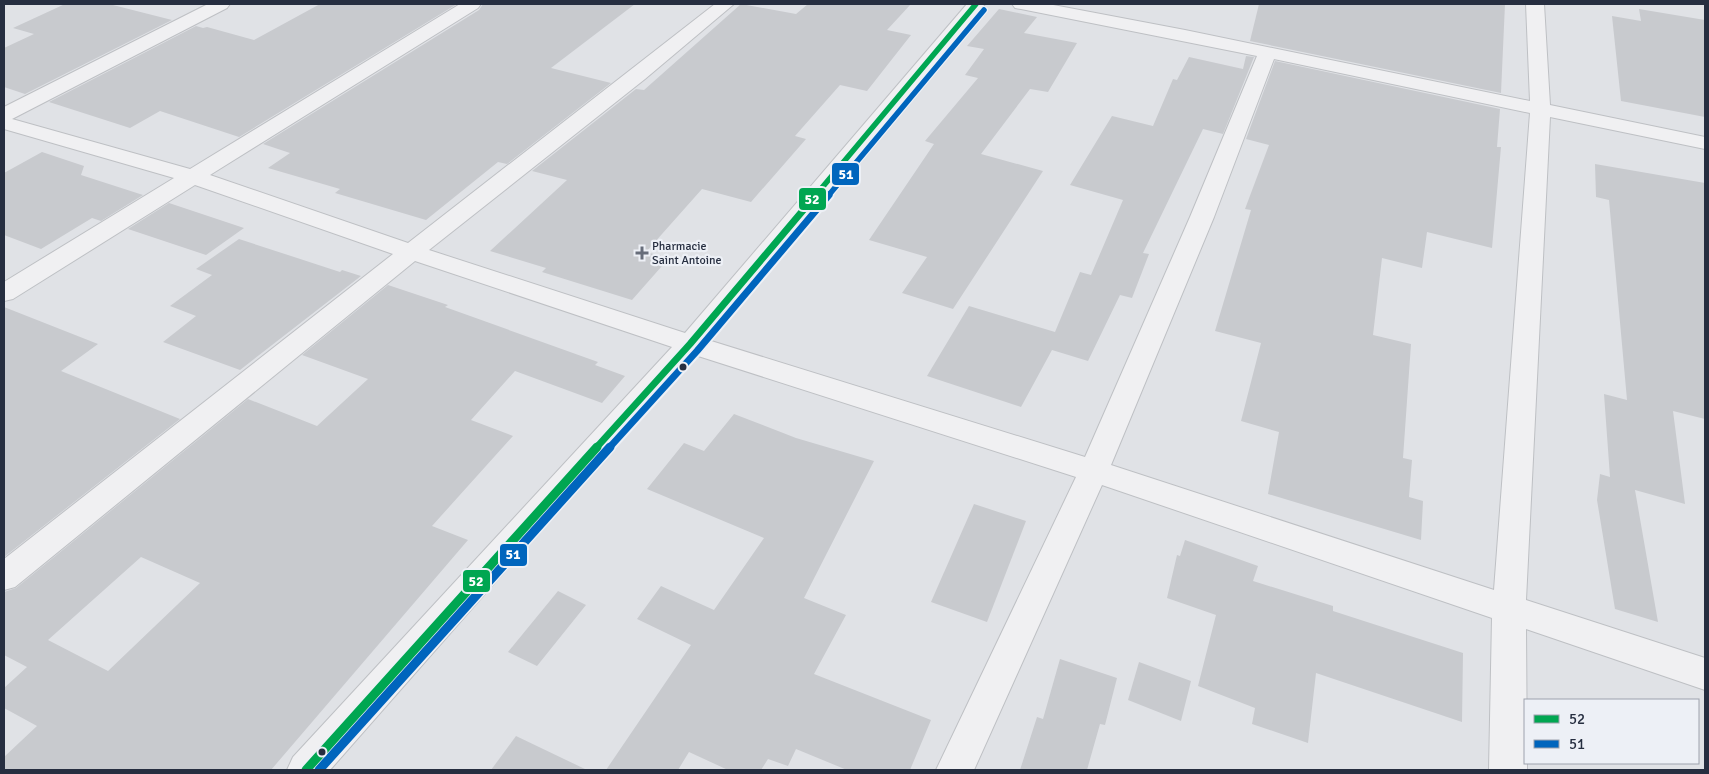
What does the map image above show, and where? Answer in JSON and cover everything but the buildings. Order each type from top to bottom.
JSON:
[{"type":"street","points":[[4,115],[221,4]]},
{"type":"street","points":[[4,293],[472,4]]},
{"type":"street","points":[[4,577],[725,4]]},
{"type":"street","points":[[306,770],[690,344],[976,4]]},
{"type":"street","points":[[1021,4],[1186,36],[1705,143]]},
{"type":"street","points":[[1508,770],[1509,610],[1540,110],[1536,4]]},
{"type":"street","points":[[955,770],[1094,471],[1198,226],[1267,54]]},
{"type":"street","points":[[4,123],[191,176],[411,252],[690,344],[1094,471],[1705,674]]},
{"type":"transit line","name":"52","points":[[306,770],[690,344],[976,4]]},
{"type":"transit line","name":"51","points":[[319,770],[697,351],[984,10]]},
{"type":"place","name":"Pharmacie Saint Antoine","points":[[642,253]]}]
